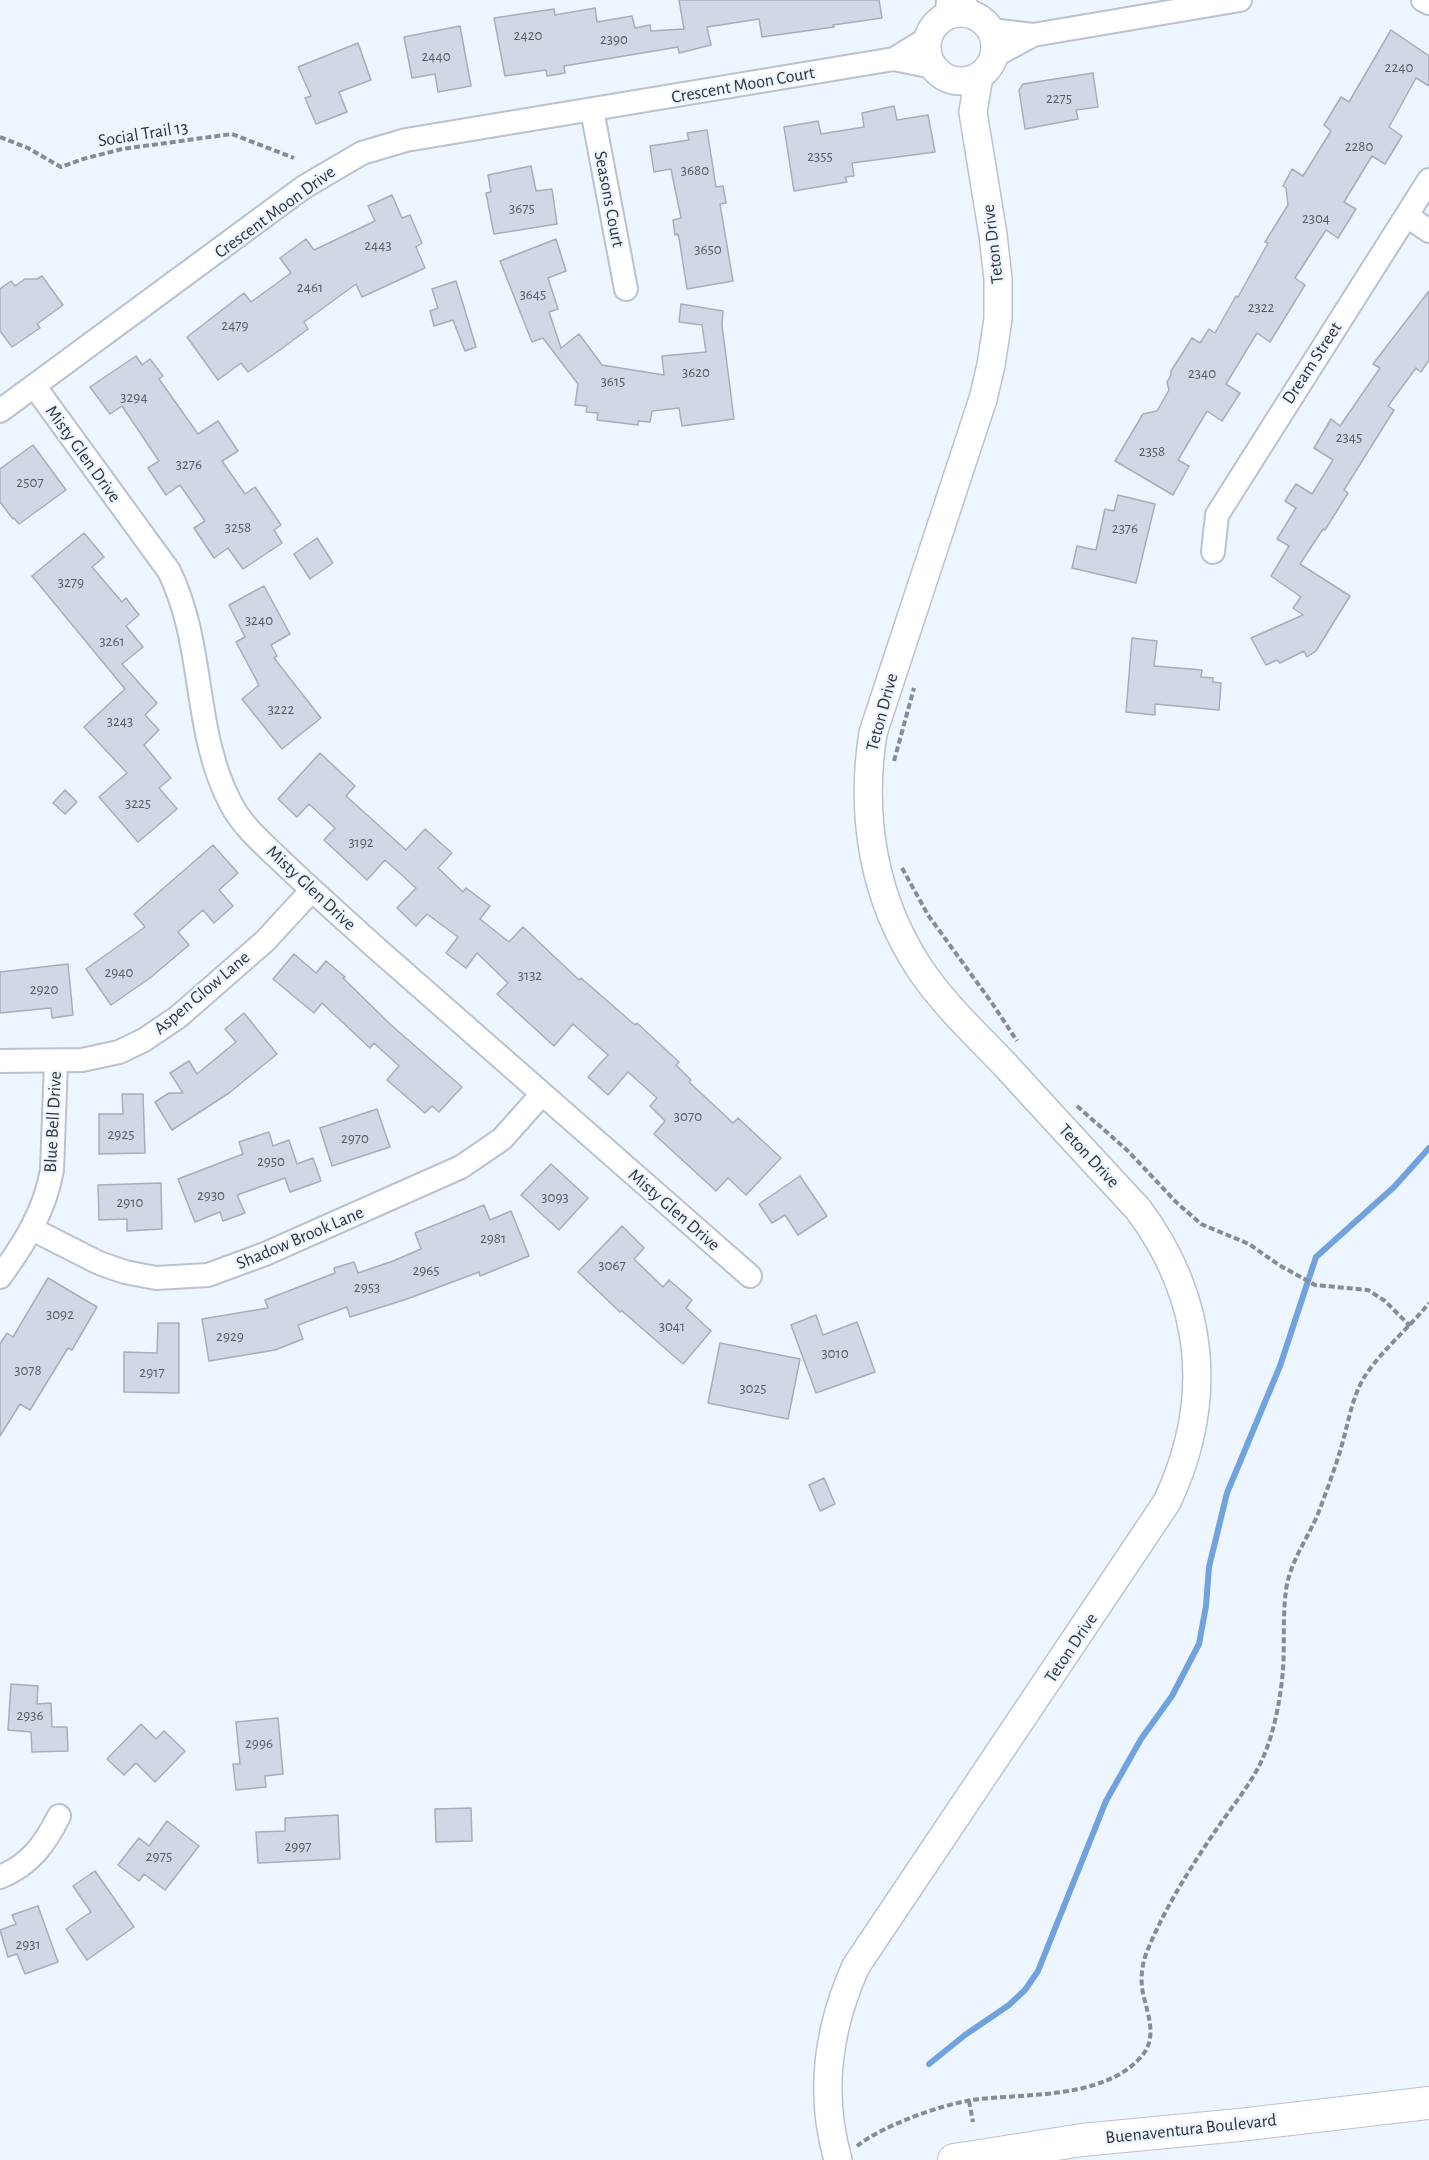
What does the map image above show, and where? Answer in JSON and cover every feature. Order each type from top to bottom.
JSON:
[{"type":"main road","name":"Buenaventura Boulevard","points":[[954,2160],[1082,2140],[1429,2103]]},
{"type":"street","points":[[964,38],[1033,36],[1240,0]]},
{"type":"street","points":[[1423,0],[1429,3]]},
{"type":"street","name":"Teton Drive","points":[[847,2153],[830,2128],[829,2058],[841,2005],[856,1966],[1167,1502],[1185,1457],[1194,1420],[1197,1395],[1196,1353],[1188,1310],[1174,1270],[1158,1238],[1138,1209],[920,970],[891,914],[881,888],[872,849],[868,820],[867,778],[873,733],[983,399],[997,329],[999,300],[996,257],[964,38],[927,54],[928,38]]},
{"type":"street","name":"Crescent Moon Court","points":[[894,59],[928,38]]},
{"type":"street","name":"Crescent Moon Court","points":[[592,110],[894,59],[964,38]]},
{"type":"street","name":"Seasons Court","points":[[592,110],[626,289]]},
{"type":"street","name":"Crescent Moon Drive","points":[[0,411],[304,187],[362,153],[406,140],[592,110]]},
{"type":"street","name":"Dream Street","points":[[1213,552],[1217,515],[1429,180]]},
{"type":"street","points":[[1407,216],[1429,231]]},
{"type":"street","name":"Misty Glen Drive","points":[[35,387],[168,571],[176,586],[190,626],[210,749],[231,805],[247,828],[312,890],[750,1276]]},
{"type":"street","name":"Aspen Glow Lane","points":[[0,1060],[82,1060],[119,1052],[161,1029],[264,941],[312,890]]},
{"type":"street","name":"Blue Bell Drive","points":[[0,1277],[32,1229],[45,1201],[52,1170],[56,1061]]},
{"type":"street","name":"Shadow Brook Lane","points":[[32,1229],[99,1263],[125,1272],[156,1278],[208,1275],[265,1254],[461,1167],[502,1139],[542,1094]]},
{"type":"street","points":[[0,1877],[31,1859],[49,1836],[59,1816]]},
{"type":"path","name":"Social Trail 13","points":[[0,137],[28,148],[61,167],[123,149],[232,134],[294,158]]},
{"type":"path","points":[[893,765],[915,682]]},
{"type":"path","points":[[898,859],[928,915],[992,1003],[1022,1050]]},
{"type":"path","points":[[1071,1101],[1128,1151],[1176,1202],[1201,1224],[1249,1244],[1279,1265],[1315,1285],[1368,1290],[1385,1301],[1410,1326]]},
{"type":"path","points":[[847,2153],[868,2137],[910,2119],[969,2101],[1048,2095],[1070,2091],[1120,2074],[1143,2055],[1149,2044],[1152,2025],[1142,1987],[1142,1967],[1146,1954],[1161,1922],[1206,1844],[1264,1756],[1272,1730],[1283,1671],[1287,1583],[1320,1509],[1359,1389],[1365,1376],[1429,1303]]},
{"type":"path","points":[[969,2101],[973,2122]]},
{"type":"building","points":[[679,0],[879,0],[882,18],[762,37],[759,19],[707,27],[711,45],[679,53],[678,47],[564,66],[565,73],[547,76],[546,70],[505,76],[494,18],[554,9],[555,15],[595,8],[597,22],[632,16],[635,28],[650,25],[651,31],[684,29]]},
{"type":"building","points":[[460,26],[471,86],[438,92],[435,74],[412,78],[404,37]]},
{"type":"building","points":[[1391,30],[1429,56],[1429,86],[1416,78],[1389,127],[1402,136],[1385,164],[1372,156],[1344,202],[1356,209],[1338,238],[1326,230],[1295,278],[1305,285],[1270,342],[1257,333],[1226,384],[1240,393],[1222,421],[1207,411],[1178,460],[1189,466],[1173,495],[1115,461],[1143,414],[1157,411],[1169,390],[1167,382],[1171,371],[1192,338],[1200,343],[1209,329],[1215,333],[1236,296],[1238,297],[1268,243],[1265,242],[1288,205],[1286,188],[1283,186],[1292,169],[1303,176],[1331,131],[1324,125],[1341,97],[1349,102]]},
{"type":"building","points":[[358,43],[371,80],[339,92],[347,112],[316,124],[305,98],[311,96],[298,67]]},
{"type":"building","points":[[1093,73],[1098,107],[1076,110],[1078,119],[1025,129],[1019,90],[1023,84]]},
{"type":"building","points":[[894,106],[897,120],[928,115],[935,152],[852,163],[854,176],[845,177],[847,182],[794,191],[784,127],[818,121],[821,134],[864,127],[862,113]]},
{"type":"building","points":[[707,130],[716,187],[723,186],[726,203],[720,204],[733,281],[687,289],[678,234],[675,235],[673,220],[681,218],[671,169],[654,172],[650,146],[689,140],[687,133]]},
{"type":"building","points":[[531,166],[536,191],[552,189],[557,224],[494,234],[486,193],[491,192],[488,175]]},
{"type":"building","points":[[392,195],[402,218],[410,215],[422,243],[416,247],[425,268],[362,297],[356,284],[304,322],[308,329],[280,350],[248,372],[241,363],[218,380],[187,337],[244,293],[251,302],[291,273],[280,258],[306,239],[314,250],[375,221],[368,206]]},
{"type":"building","points":[[556,239],[566,271],[548,278],[558,309],[549,312],[561,348],[579,334],[602,365],[664,375],[662,356],[706,352],[702,325],[679,322],[681,304],[723,311],[722,325],[734,419],[682,426],[679,408],[652,411],[650,422],[638,421],[638,425],[597,420],[598,413],[586,412],[587,406],[575,405],[578,384],[543,338],[532,342],[500,261]]},
{"type":"building","points":[[42,276],[63,305],[37,324],[40,328],[12,347],[0,331],[0,289],[11,281],[15,286],[25,279],[37,279]]},
{"type":"building","points":[[456,281],[476,347],[465,351],[453,320],[434,326],[430,311],[438,308],[432,289]]},
{"type":"building","points":[[1429,291],[1429,360],[1421,372],[1416,368],[1388,406],[1394,410],[1344,490],[1348,493],[1300,564],[1350,596],[1316,651],[1307,657],[1304,651],[1280,663],[1277,660],[1266,665],[1251,638],[1303,615],[1293,608],[1301,597],[1271,576],[1289,546],[1277,539],[1296,508],[1285,501],[1296,484],[1312,494],[1333,460],[1314,448],[1331,419],[1340,426],[1380,368],[1373,364]]},
{"type":"building","points":[[136,356],[142,365],[150,359],[163,376],[159,379],[198,434],[218,421],[238,451],[222,461],[245,494],[255,487],[281,525],[274,530],[282,543],[243,569],[228,548],[214,558],[194,528],[205,521],[180,485],[166,495],[148,468],[159,461],[122,406],[110,414],[90,387]]},
{"type":"building","points":[[33,445],[66,490],[19,524],[0,502],[0,469]]},
{"type":"building","points":[[1118,495],[1155,504],[1136,583],[1072,568],[1077,546],[1096,550],[1105,509],[1114,511]]},
{"type":"building","points":[[84,533],[104,557],[92,567],[122,602],[126,598],[139,615],[126,626],[143,647],[122,664],[157,703],[145,715],[159,730],[144,745],[171,778],[159,788],[177,809],[138,842],[99,797],[127,773],[84,727],[125,689],[32,576]]},
{"type":"building","points":[[317,538],[333,563],[310,579],[294,554]]},
{"type":"building","points":[[264,586],[290,634],[271,645],[277,656],[274,658],[321,718],[282,749],[242,699],[259,685],[236,642],[245,637],[229,605]]},
{"type":"building","points":[[1132,638],[1157,641],[1154,666],[1202,670],[1201,677],[1213,678],[1213,682],[1221,683],[1219,710],[1155,704],[1155,715],[1126,712]]},
{"type":"building","points":[[320,753],[355,786],[346,796],[406,850],[425,829],[452,853],[438,868],[463,892],[466,888],[490,906],[480,919],[509,942],[523,927],[579,980],[581,978],[635,1025],[637,1023],[679,1062],[676,1065],[691,1080],[689,1082],[733,1123],[738,1118],[781,1158],[746,1195],[728,1178],[716,1191],[654,1134],[665,1121],[650,1106],[657,1098],[628,1072],[608,1095],[588,1077],[608,1055],[573,1024],[554,1046],[497,994],[508,983],[477,953],[466,968],[446,953],[458,937],[427,914],[416,926],[397,908],[416,888],[385,860],[367,880],[324,840],[335,828],[309,804],[297,817],[278,799]]},
{"type":"building","points":[[65,790],[77,802],[65,814],[53,803]]},
{"type":"building","points":[[213,845],[238,873],[219,890],[233,906],[214,923],[203,910],[178,932],[189,945],[150,978],[111,1005],[86,969],[145,927],[134,914]]},
{"type":"building","points":[[294,954],[316,973],[326,961],[345,977],[343,978],[391,1025],[462,1087],[439,1112],[432,1106],[425,1113],[387,1080],[399,1066],[374,1043],[370,1048],[322,1003],[314,1013],[273,979]]},
{"type":"building","points":[[68,964],[73,1015],[52,1018],[51,1008],[0,1013],[0,972]]},
{"type":"building","points":[[244,1013],[277,1054],[229,1093],[172,1130],[155,1102],[169,1093],[183,1093],[170,1073],[189,1061],[197,1074],[236,1042],[225,1029]]},
{"type":"building","points":[[122,1094],[143,1094],[145,1153],[99,1154],[99,1114],[123,1114]]},
{"type":"building","points":[[377,1109],[390,1147],[332,1166],[320,1128]]},
{"type":"building","points":[[269,1132],[273,1146],[289,1140],[297,1164],[313,1158],[321,1181],[290,1192],[285,1178],[237,1195],[245,1213],[223,1221],[220,1212],[195,1222],[178,1179],[243,1154],[239,1142]]},
{"type":"building","points":[[551,1164],[588,1198],[559,1230],[521,1195]]},
{"type":"building","points":[[800,1176],[827,1216],[798,1235],[785,1215],[772,1223],[759,1204]]},
{"type":"building","points":[[161,1183],[162,1229],[127,1231],[127,1219],[99,1220],[98,1185]]},
{"type":"building","points":[[484,1205],[490,1220],[511,1211],[529,1256],[480,1276],[479,1272],[350,1317],[347,1307],[298,1325],[303,1339],[275,1350],[209,1361],[202,1319],[268,1308],[265,1300],[335,1273],[334,1268],[354,1262],[358,1273],[393,1261],[421,1249],[415,1233]]},
{"type":"building","points":[[622,1226],[644,1248],[634,1259],[663,1287],[669,1280],[692,1300],[686,1308],[711,1331],[683,1364],[622,1311],[620,1312],[578,1272]]},
{"type":"building","points":[[48,1278],[97,1307],[72,1350],[68,1348],[30,1410],[20,1404],[0,1436],[0,1344],[7,1333],[13,1337]]},
{"type":"building","points":[[816,1315],[823,1335],[857,1322],[875,1372],[816,1393],[791,1325]]},
{"type":"building","points":[[158,1323],[179,1323],[179,1393],[124,1392],[124,1352],[157,1353]]},
{"type":"building","points":[[720,1343],[800,1359],[788,1419],[708,1403]]},
{"type":"building","points":[[824,1478],[835,1504],[820,1511],[809,1485]]},
{"type":"building","points":[[11,1684],[38,1686],[37,1704],[51,1703],[52,1727],[67,1727],[68,1751],[32,1752],[31,1732],[8,1730]]},
{"type":"building","points":[[278,1718],[283,1774],[265,1776],[266,1787],[236,1790],[233,1764],[240,1764],[236,1722]]},
{"type":"building","points":[[141,1724],[156,1739],[164,1731],[185,1751],[155,1782],[136,1763],[124,1775],[107,1759]]},
{"type":"building","points":[[471,1808],[472,1841],[436,1842],[435,1809]]},
{"type":"building","points":[[338,1815],[340,1859],[258,1863],[256,1832],[285,1831],[285,1818]]},
{"type":"building","points":[[167,1821],[199,1846],[165,1890],[144,1874],[139,1881],[118,1865],[139,1838],[149,1846]]},
{"type":"building","points":[[95,1871],[134,1927],[87,1960],[66,1929],[91,1912],[73,1886]]},
{"type":"building","points":[[38,1906],[58,1962],[25,1974],[17,1954],[8,1957],[0,1930],[16,1924],[12,1915]]},
{"type":"waterway","points":[[929,2064],[965,2035],[1009,2005],[1025,1990],[1038,1971],[1106,1801],[1141,1739],[1172,1696],[1199,1644],[1206,1606],[1209,1567],[1227,1493],[1280,1366],[1316,1257],[1394,1187],[1429,1148]]}]
